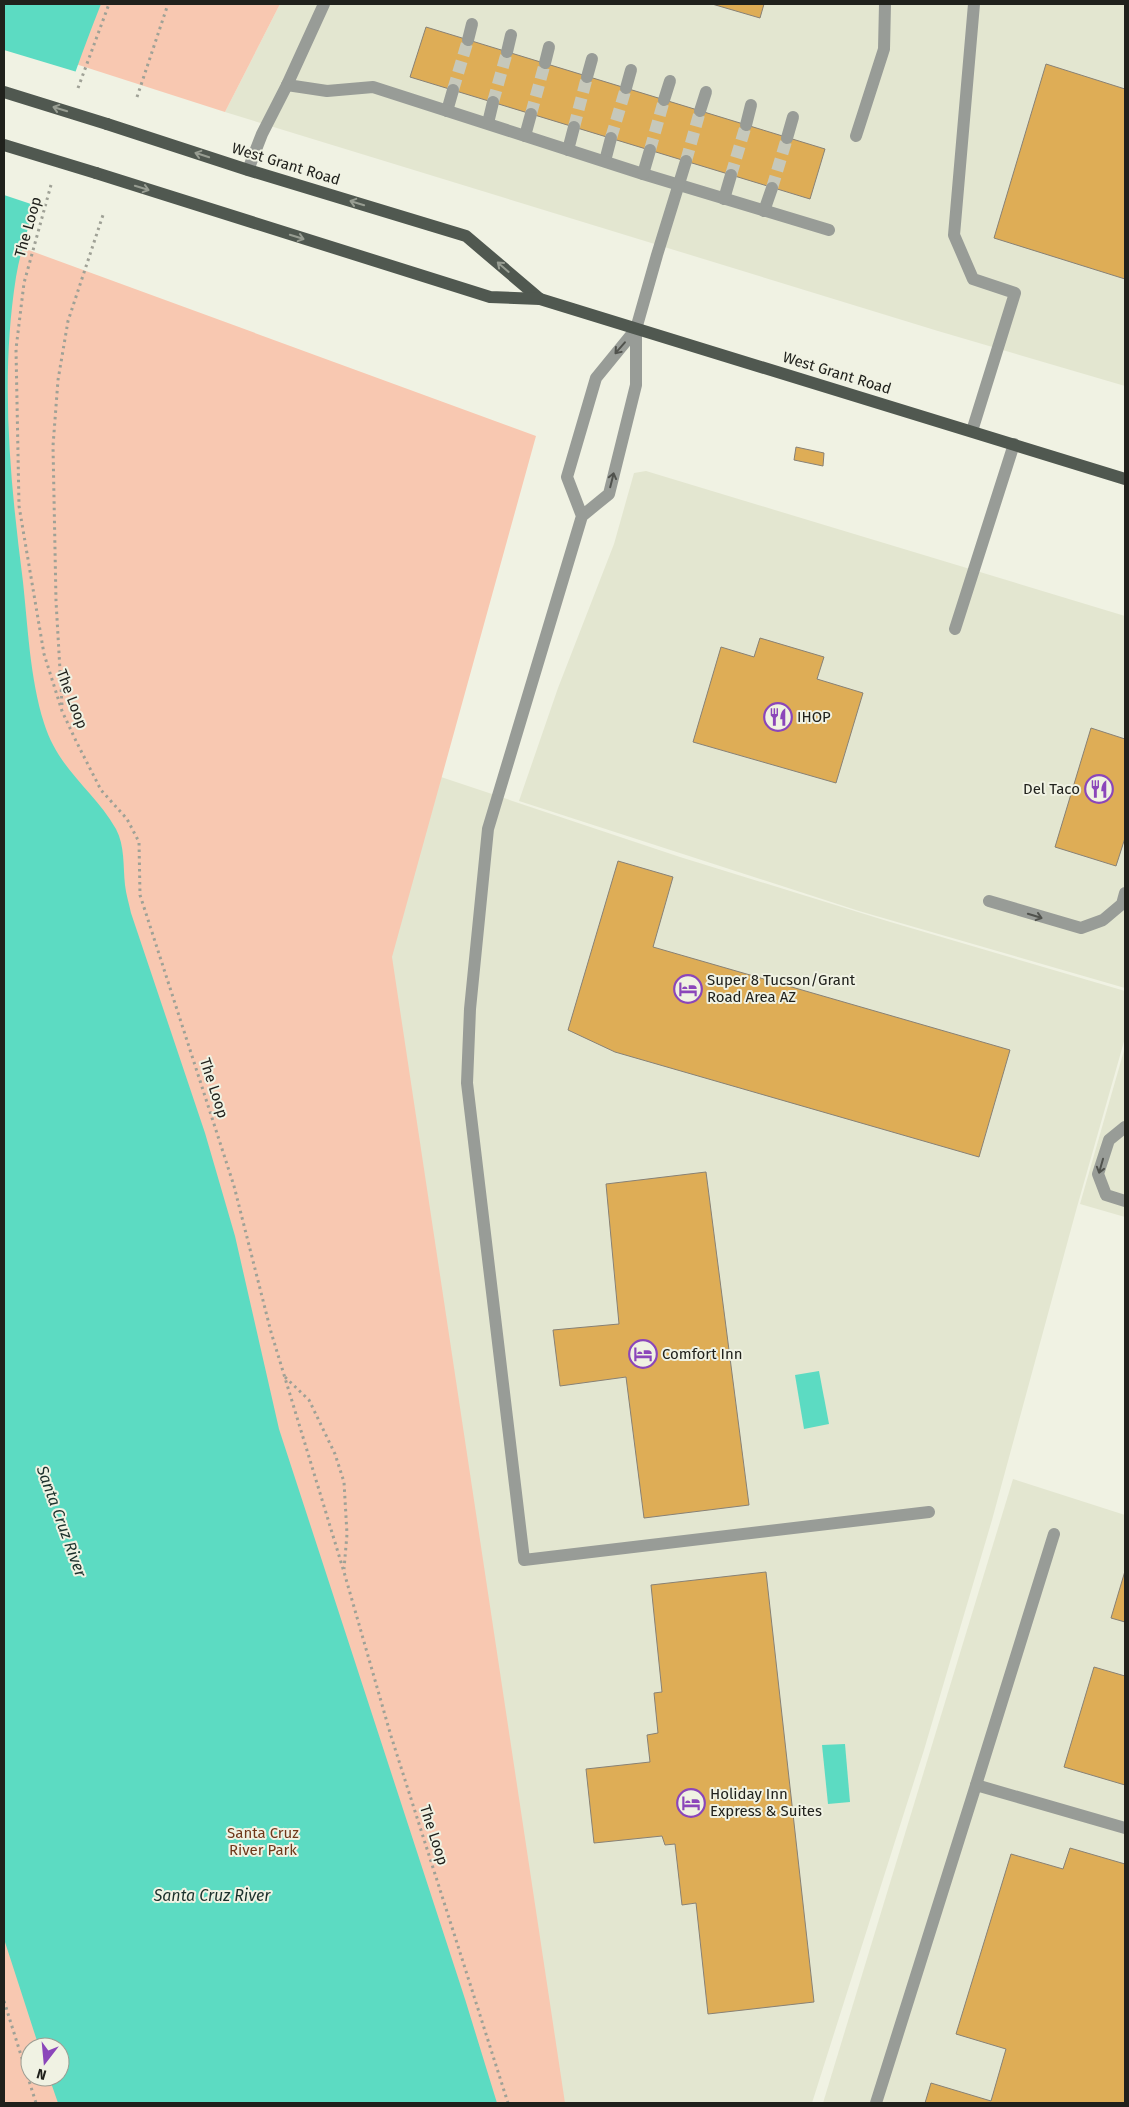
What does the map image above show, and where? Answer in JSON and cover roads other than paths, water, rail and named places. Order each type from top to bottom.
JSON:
[{"type":"main road","name":"West Grant Road","points":[[4,92],[248,170],[466,236],[540,299]]},
{"type":"main road","name":"West Grant Road","points":[[4,145],[490,298],[540,299],[1125,479]]},
{"type":"lane","points":[[248,170],[262,134],[324,4]]},
{"type":"lane","points":[[856,136],[884,49],[885,4]]},
{"type":"lane","points":[[972,431],[1015,292],[973,279],[954,235],[974,4]]},
{"type":"lane","points":[[468,40],[472,24]]},
{"type":"lane","points":[[507,52],[511,35]]},
{"type":"lane","points":[[545,63],[549,46]]},
{"type":"lane","points":[[587,77],[592,59]]},
{"type":"lane","points":[[626,88],[631,70]]},
{"type":"lane","points":[[664,100],[670,81]]},
{"type":"lane","points":[[286,85],[327,91],[373,87],[677,185],[829,230]]},
{"type":"lane","points":[[447,110],[453,90]]},
{"type":"lane","points":[[700,111],[706,92]]},
{"type":"lane","points":[[488,124],[493,102]]},
{"type":"lane","points":[[746,125],[751,105]]},
{"type":"lane","points":[[525,136],[531,114]]},
{"type":"lane","points":[[787,138],[793,117]]},
{"type":"lane","points":[[568,150],[574,127]]},
{"type":"lane","points":[[605,161],[611,138]]},
{"type":"lane","points":[[643,174],[650,150]]},
{"type":"lane","points":[[686,161],[677,185],[636,329],[636,385],[609,494],[582,516],[488,829],[470,1009],[467,1083],[524,1560],[929,1512]]},
{"type":"lane","points":[[724,199],[731,175]]},
{"type":"lane","points":[[764,211],[772,188]]},
{"type":"lane","points":[[582,516],[567,477],[597,374],[636,329]]},
{"type":"lane","points":[[955,629],[1014,444]]},
{"type":"lane","points":[[989,901],[1081,928],[1103,920],[1122,904],[1125,893]]},
{"type":"lane","points":[[1125,1127],[1109,1140],[1098,1174],[1106,1195],[1125,1201]]},
{"type":"lane","points":[[876,2103],[1054,1534]]},
{"type":"lane","points":[[976,1785],[1125,1828]]},
{"type":"water","name":"Santa Cruz River","points":[[4,4],[101,4],[82,53],[49,152],[20,258],[11,315],[8,391],[11,468],[30,653],[39,706],[50,740],[58,754],[107,815],[119,836],[125,888],[131,913],[205,1133],[235,1236],[279,1429],[465,1999],[497,2103],[58,2103],[52,2087],[70,2087],[70,2037],[36,2037],[4,1939]]},
{"type":"water","points":[[819,1371],[829,1424],[804,1429],[795,1375]]},
{"type":"water","points":[[845,1744],[850,1802],[828,1804],[822,1745]]},
{"type":"tunnel","points":[[453,90],[468,40]]},
{"type":"tunnel","points":[[493,102],[507,52]]},
{"type":"tunnel","points":[[531,114],[545,63]]},
{"type":"tunnel","points":[[574,127],[587,77]]},
{"type":"tunnel","points":[[611,138],[626,88]]},
{"type":"tunnel","points":[[650,150],[664,100]]},
{"type":"tunnel","points":[[686,161],[700,111]]},
{"type":"tunnel","points":[[731,175],[746,125]]},
{"type":"tunnel","points":[[772,188],[787,138]]},
{"type":"place","name":"IHOP","points":[[778,717]]},
{"type":"place","name":"Del Taco","points":[[1099,789]]},
{"type":"place","name":"Super 8 Tucson/Grant Road Area AZ","points":[[688,989]]},
{"type":"place","name":"Comfort Inn","points":[[643,1354]]},
{"type":"place","name":"Holiday Inn Express & Suites","points":[[691,1803]]},
{"type":"park label","name":"Santa Cruz River Park","points":[[263,1842]]}]
